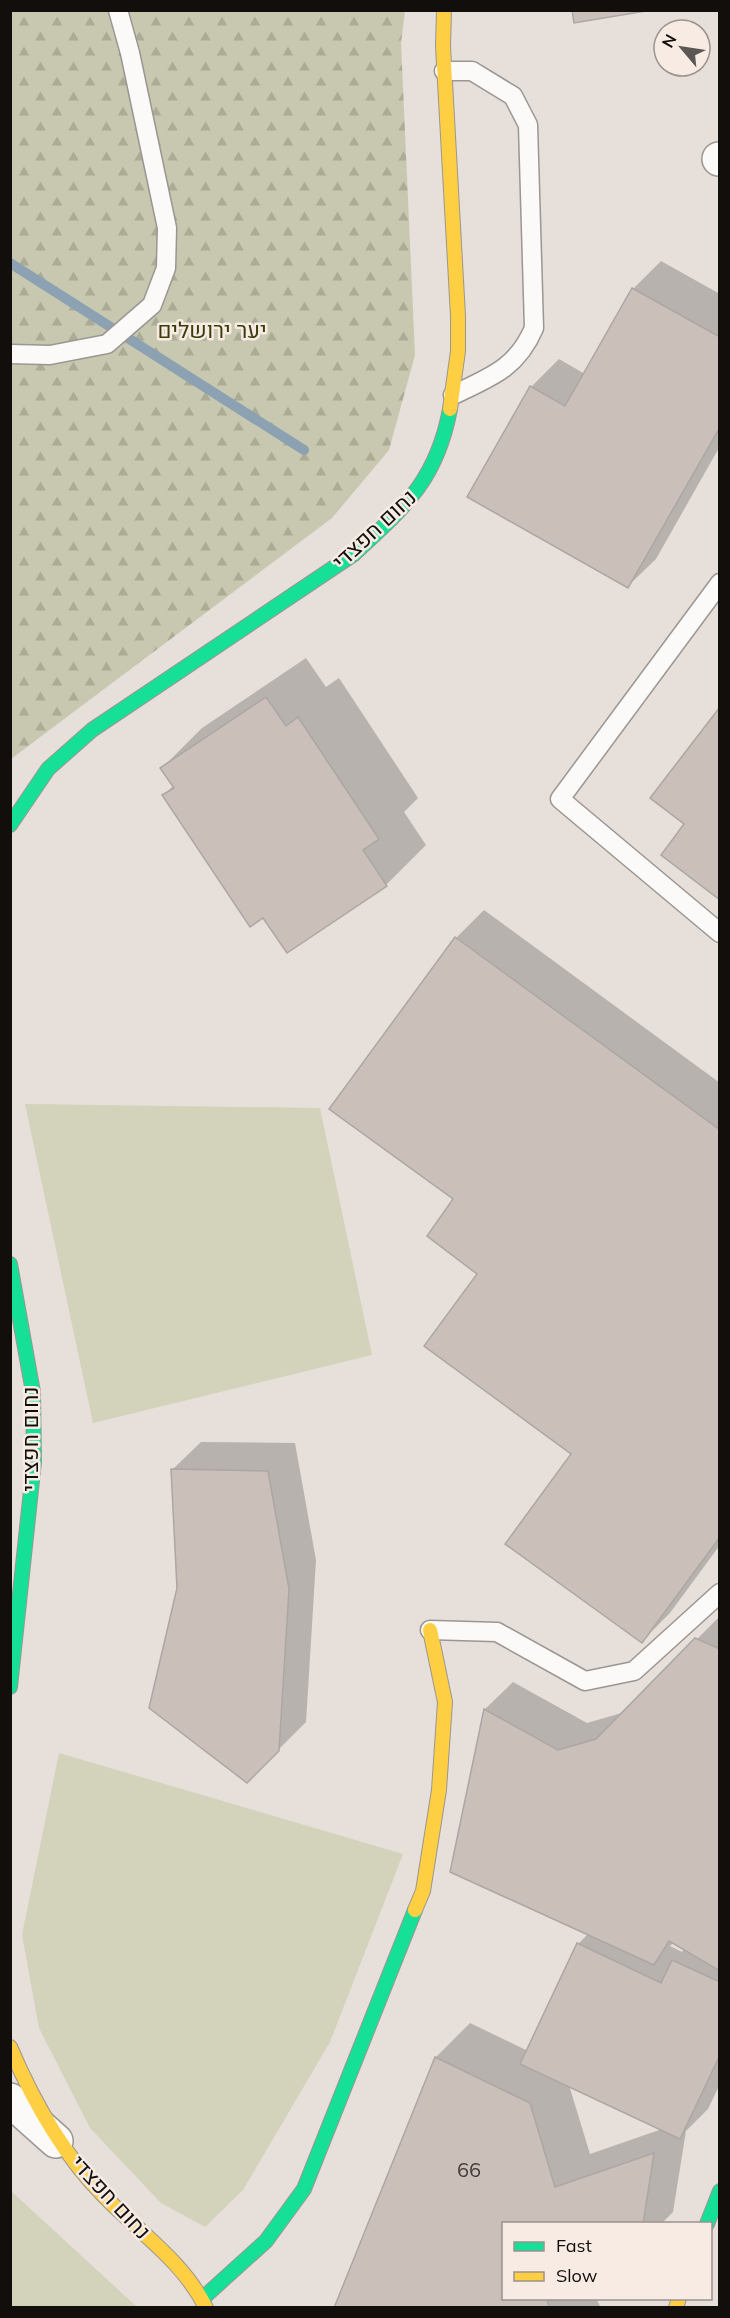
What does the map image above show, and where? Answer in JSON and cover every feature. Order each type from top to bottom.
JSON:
[{"type":"street","name":"נחום חפצדי","points":[[10,825],[48,769],[93,730],[354,554],[389,522],[420,487],[440,445],[453,395],[459,318],[444,71],[444,10]]},
{"type":"street","name":"נחום חפצדי","points":[[10,1264],[33,1392],[34,1462],[10,1687]]},
{"type":"street","points":[[205,2303],[266,2241],[304,2189],[423,1891],[438,1790],[445,1702],[430,1630]]},
{"type":"street","name":"נחום חפצדי","points":[[10,2047],[21,2073],[52,2130],[93,2185],[172,2260],[205,2303]]},
{"type":"street","points":[[10,2100],[69,2153]]},
{"type":"street","points":[[707,2222],[720,2191]]},
{"type":"lane","points":[[10,354],[50,355],[107,344],[152,305],[166,268],[167,228],[130,53],[118,10]]},
{"type":"lane","points":[[444,71],[472,71],[513,96],[528,125],[534,328],[525,348],[500,372],[453,395]]},
{"type":"lane","points":[[720,583],[560,799],[720,933]]},
{"type":"lane","points":[[430,1630],[497,1632],[585,1681],[634,1671],[720,1593]]},
{"type":"green space","name":"יער ירושלים","points":[[11,11],[405,11],[401,43],[415,355],[389,450],[332,518],[11,759]]},
{"type":"green space","points":[[25,1104],[320,1108],[372,1355],[93,1423]]},
{"type":"green space","points":[[59,1753],[403,1854],[330,2042],[243,2190],[205,2227],[161,2203],[90,2128],[39,2028],[22,1935]]},
{"type":"green space","points":[[11,2191],[137,2307],[11,2307]]},
{"type":"building","points":[[572,10],[652,10],[574,23]]},
{"type":"building","points":[[632,288],[720,337],[720,427],[628,588],[467,497],[530,386],[565,406]]},
{"type":"building","points":[[266,697],[286,726],[298,717],[379,839],[363,850],[387,886],[287,953],[263,918],[250,927],[162,795],[174,788],[160,768]]},
{"type":"building","points":[[720,707],[720,900],[661,855],[684,824],[650,798]]},
{"type":"building","points":[[455,937],[720,1130],[720,1537],[642,1643],[505,1544],[571,1454],[424,1346],[477,1274],[427,1236],[453,1199],[329,1109]]},
{"type":"building","points":[[171,1469],[268,1471],[289,1589],[279,1751],[247,1783],[149,1708],[177,1588]]},
{"type":"building","points":[[695,1638],[720,1649],[720,1971],[669,1941],[654,1965],[450,1872],[484,1709],[558,1750],[596,1739]]},
{"type":"building","points":[[577,1943],[661,1983],[672,1960],[720,1982],[720,2055],[680,2139],[520,2064]]},
{"type":"building","points":[[435,2057],[530,2103],[555,2187],[654,2153],[643,2222],[502,2222],[502,2300],[547,2300],[550,2308],[334,2308]]},
{"type":"waterway","points":[[10,263],[304,450]]},
{"type":"traffic: fast","points":[[10,825],[48,769],[92,730],[354,554],[388,522],[403,507],[427,474],[437,455],[450,409]]},
{"type":"traffic: fast","points":[[10,1264],[33,1392],[34,1462],[10,1687]]},
{"type":"traffic: fast","points":[[203,2298],[266,2241],[304,2189],[415,1910]]},
{"type":"traffic: fast","points":[[708,2222],[720,2191]]},
{"type":"traffic: slow","points":[[444,10],[443,46],[458,316],[458,351],[450,409]]},
{"type":"traffic: slow","points":[[415,1910],[423,1891],[439,1790],[445,1702],[430,1630]]},
{"type":"traffic: slow","points":[[10,2047],[39,2107],[76,2163],[105,2197],[174,2262],[186,2276],[206,2308]]},
{"type":"traffic: slow","points":[[676,2308],[678,2300]]}]
